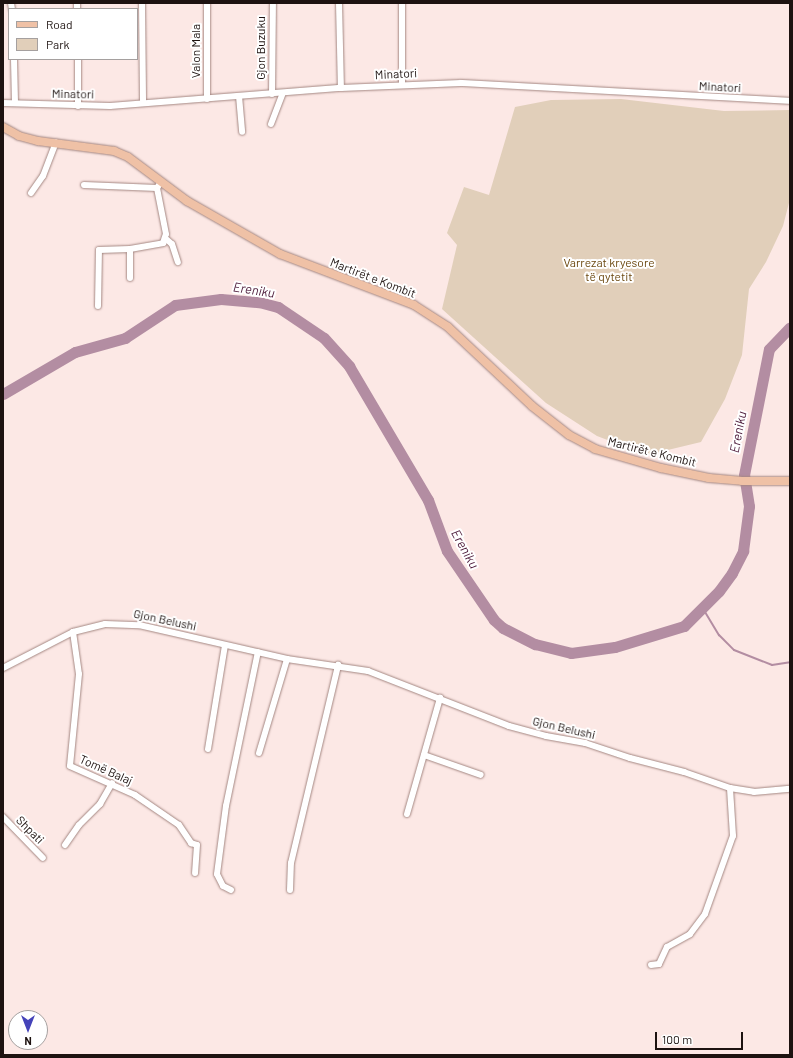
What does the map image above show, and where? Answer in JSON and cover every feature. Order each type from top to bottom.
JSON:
[{"type":"main road","name":"Martirët e Kombit","points":[[3,127],[19,136],[114,151],[128,157],[159,185],[280,254],[414,305],[448,327],[532,406],[582,443],[622,458],[709,478],[742,481],[789,481]]},
{"type":"street","points":[[142,3],[143,103]]},
{"type":"street","name":"Valon Mala","points":[[207,3],[207,99]]},
{"type":"street","name":"Gjon Buzuku","points":[[272,3],[272,94]]},
{"type":"street","points":[[339,3],[341,88]]},
{"type":"street","points":[[402,3],[402,84]]},
{"type":"street","points":[[14,60],[15,103]]},
{"type":"street","points":[[78,60],[78,106]]},
{"type":"street","name":"Minatori","points":[[3,103],[78,106],[143,103],[402,84],[533,86],[790,101]]},
{"type":"street","points":[[271,124],[283,93]]},
{"type":"street","points":[[240,96],[242,132]]},
{"type":"street","points":[[31,193],[38,187],[56,142]]},
{"type":"street","points":[[84,185],[159,185],[165,238],[160,245],[130,249],[99,250],[98,306]]},
{"type":"street","points":[[165,238],[172,244],[178,262]]},
{"type":"street","points":[[130,249],[130,278]]},
{"type":"street","name":"Gjon Belushi","points":[[3,668],[73,632],[105,624],[139,625],[286,659],[338,666],[385,676],[509,726],[546,736],[586,743],[630,758],[684,772],[730,788],[754,792],[790,789]]},
{"type":"street","name":"Tomë Balaj","points":[[73,632],[79,674],[70,766],[74,770],[112,783],[179,825],[191,843],[197,845],[196,873]]},
{"type":"street","points":[[208,749],[224,644]]},
{"type":"street","points":[[231,890],[223,886],[217,874],[226,806],[258,652]]},
{"type":"street","points":[[259,753],[286,659]]},
{"type":"street","points":[[290,890],[291,864],[338,666]]},
{"type":"street","points":[[406,814],[440,698]]},
{"type":"street","points":[[424,755],[481,775]]},
{"type":"street","points":[[65,845],[79,825],[100,804],[112,783]]},
{"type":"street","points":[[651,965],[660,964],[667,947],[690,934],[708,909],[733,836],[730,788]]},
{"type":"street","name":"Shpati","points":[[3,817],[43,858]]},
{"type":"green space","name":"Varrezat kryesore të qytetit","points":[[621,99],[724,111],[790,110],[790,199],[783,226],[766,262],[749,289],[742,355],[725,399],[701,442],[647,455],[597,436],[546,403],[442,309],[457,245],[447,233],[464,187],[489,195],[515,107],[551,100]]},
{"type":"waterway","name":"Ereniku","points":[[3,394],[75,352],[125,338],[175,305],[221,299],[259,302],[278,307],[324,338],[349,366],[428,500],[447,551],[494,620],[503,628],[535,644],[571,653],[615,647],[684,626],[719,591],[732,573],[743,551],[749,506],[744,475],[769,349],[790,327]]},
{"type":"waterway","points":[[702,607],[719,635],[734,650],[772,665],[790,662]]}]
